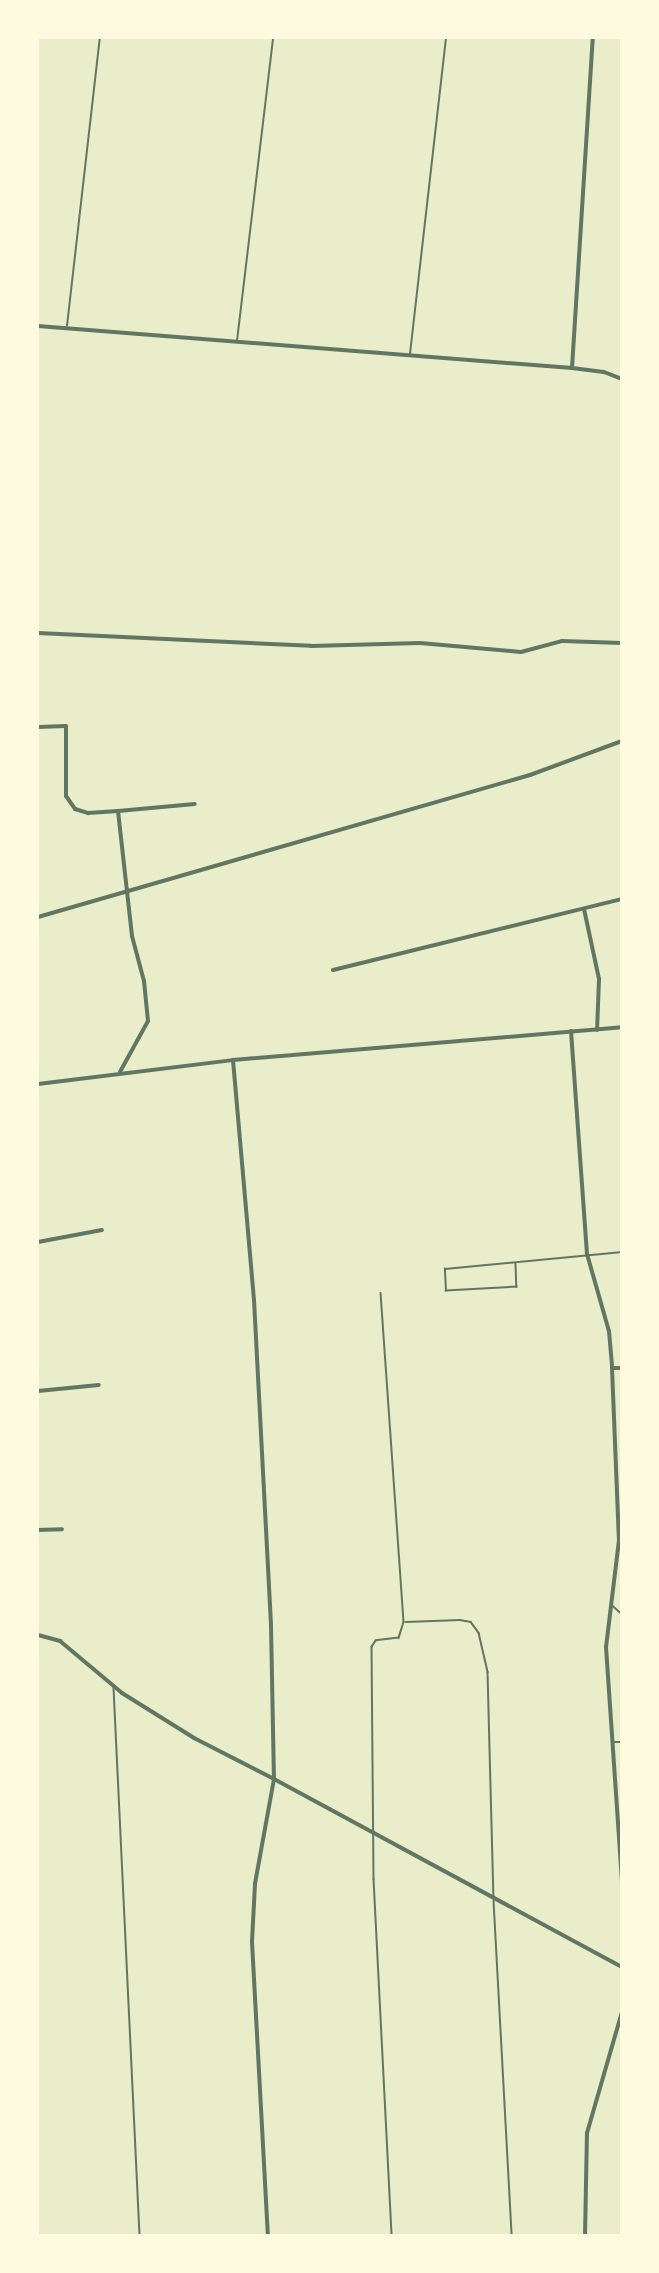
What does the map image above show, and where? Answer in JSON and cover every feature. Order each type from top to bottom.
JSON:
[{"type":"street","points":[[572,369],[592,38]]},
{"type":"street","points":[[38,326],[572,369],[604,372],[621,380]]},
{"type":"street","points":[[38,633],[311,646],[411,642],[520,652],[562,641],[621,643]]},
{"type":"street","points":[[38,727],[66,726],[66,796],[75,809],[88,813],[195,804]]},
{"type":"street","points":[[38,917],[530,774],[621,741]]},
{"type":"street","points":[[118,811],[127,890],[148,1021],[120,1072]]},
{"type":"street","points":[[333,970],[621,899]]},
{"type":"street","points":[[584,909],[599,979],[597,1029]]},
{"type":"street","points":[[38,1084],[120,1072],[233,1060],[621,1028]]},
{"type":"street","points":[[571,1031],[587,1254],[609,1331],[612,1368],[619,1540],[606,1647],[621,1882]]},
{"type":"street","points":[[233,1060],[254,1300],[271,1625],[274,1779],[255,1884],[252,1942],[268,2235]]},
{"type":"street","points":[[38,1242],[102,1230]]},
{"type":"street","points":[[612,1368],[621,1368]]},
{"type":"street","points":[[38,1391],[99,1385]]},
{"type":"street","points":[[38,1530],[63,1529]]},
{"type":"street","points":[[38,1635],[60,1641],[114,1686],[194,1738],[621,1967]]},
{"type":"street","points":[[585,2235],[587,2133],[621,2012]]},
{"type":"lane","points":[[67,328],[100,38]]},
{"type":"lane","points":[[237,342],[273,38]]},
{"type":"lane","points":[[410,355],[446,38]]},
{"type":"lane","points":[[516,1264],[517,1287],[446,1292],[445,1269],[516,1264],[587,1254],[621,1252]]},
{"type":"lane","points":[[381,1293],[404,1622],[399,1638],[376,1641],[372,1647],[375,1834],[392,2235]]},
{"type":"lane","points":[[610,1602],[621,1614]]},
{"type":"lane","points":[[404,1622],[460,1620],[471,1622],[479,1633],[488,1672],[494,1899],[512,2235]]},
{"type":"lane","points":[[114,1686],[140,2235]]},
{"type":"lane","points":[[612,1742],[621,1742]]}]
